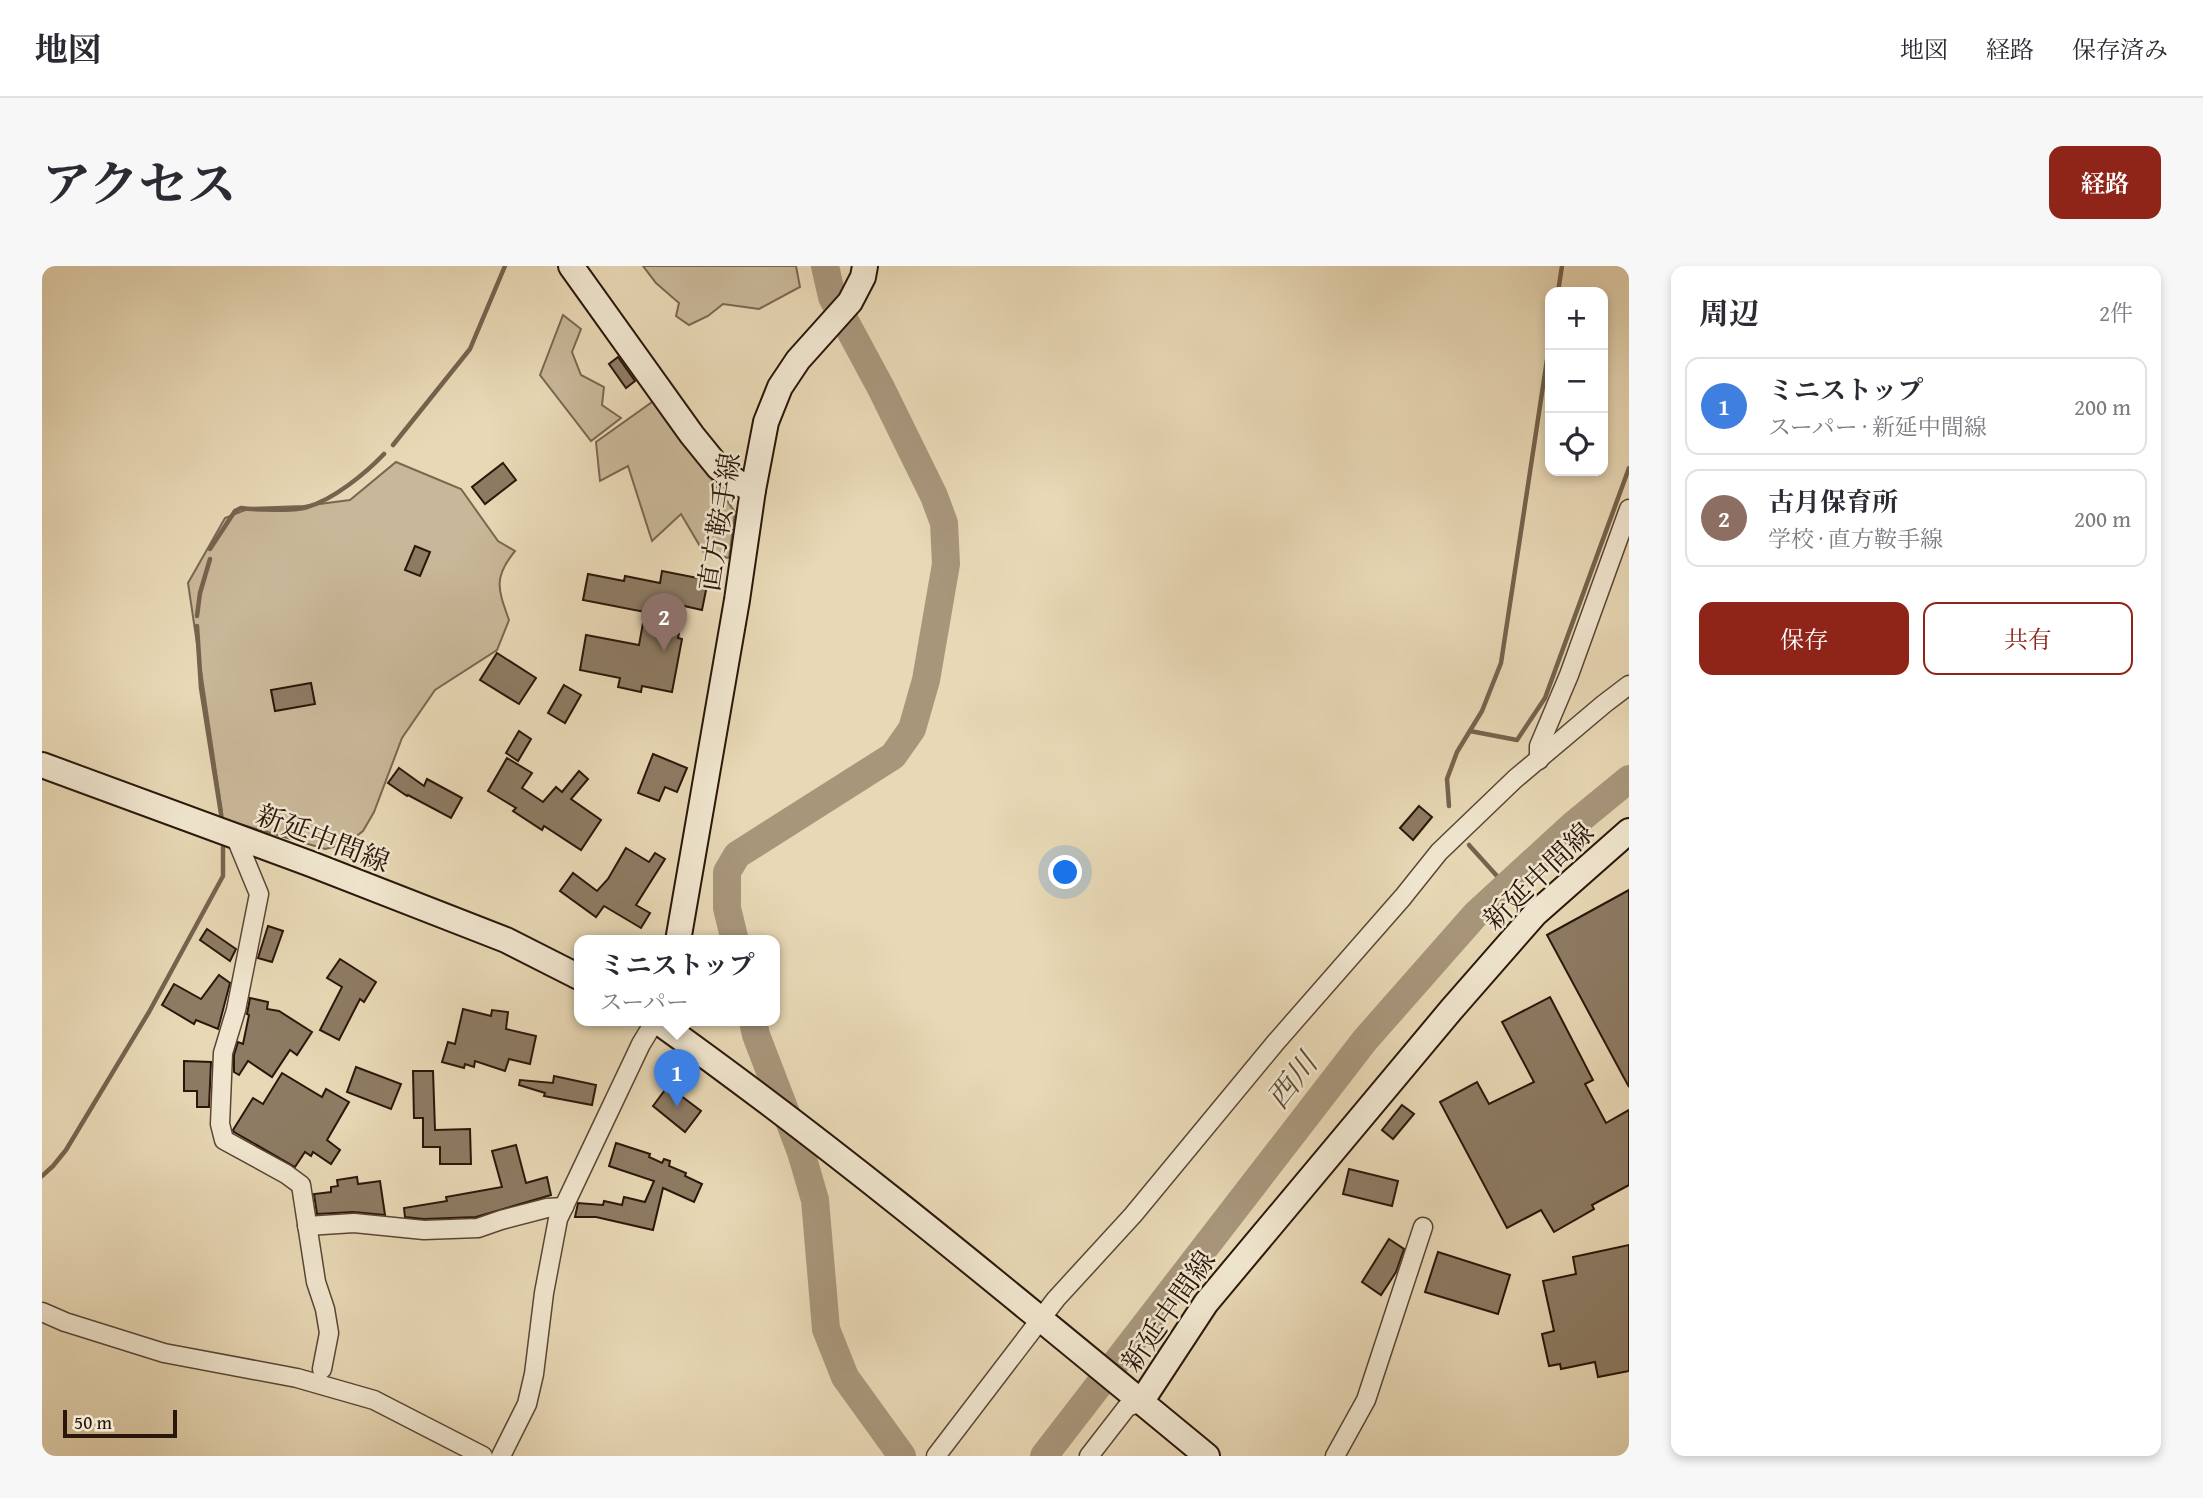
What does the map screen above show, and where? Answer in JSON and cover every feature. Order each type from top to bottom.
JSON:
[{"type":"main road","points":[[571,266],[692,435],[718,467],[737,482],[752,489]]},
{"type":"main road","name":"直方鞍手線","points":[[679,935],[737,600],[752,489],[766,422],[780,387],[794,364],[850,302],[863,277],[865,266]]},
{"type":"main road","name":"新延中間線","points":[[42,765],[506,940],[574,974]]},
{"type":"main road","name":"新延中間線","points":[[663,1026],[760,1094],[984,1272],[1133,1395],[1213,1293],[1535,914],[1629,831]]},
{"type":"main road","points":[[1133,1395],[1207,1456]]},
{"type":"street","points":[[1539,760],[1539,746],[1569,676],[1629,509]]},
{"type":"street","points":[[936,1456],[1043,1322],[1276,1042],[1404,897],[1439,852],[1515,779],[1629,685]]},
{"type":"street","points":[[237,837],[259,894],[236,1010],[223,1053],[220,1124],[223,1140],[301,1185],[316,1282],[329,1333],[322,1370]]},
{"type":"street","points":[[501,1456],[527,1404],[558,1219],[641,1044],[653,1026]]},
{"type":"street","points":[[307,1226],[355,1223],[424,1230],[478,1228],[535,1211],[564,1207]]},
{"type":"street","points":[[1335,1456],[1366,1400],[1423,1227]]},
{"type":"street","points":[[42,1312],[65,1322],[164,1353],[297,1378],[374,1400],[483,1456]]},
{"type":"street","points":[[1088,1456],[1128,1407],[1133,1395]]},
{"type":"shaded area","points":[[643,266],[796,266],[800,287],[759,309],[723,304],[708,316],[689,325],[676,316],[679,303],[656,283]]},
{"type":"shaded area","points":[[563,315],[581,329],[572,352],[581,375],[604,387],[602,405],[621,418],[591,441],[540,375]]},
{"type":"shaded area","points":[[655,400],[735,512],[729,558],[704,553],[681,514],[652,541],[628,466],[600,481],[596,442]]},
{"type":"shaded area","points":[[396,462],[461,489],[498,541],[515,551],[501,577],[500,592],[509,620],[497,650],[435,690],[402,738],[374,812],[363,831],[346,844],[325,849],[223,819],[188,583],[225,518],[250,508],[304,506],[350,500]]},
{"type":"building","points":[[618,357],[635,381],[626,388],[609,364]]},
{"type":"building","points":[[503,463],[516,480],[485,504],[472,487]]},
{"type":"building","points":[[415,546],[430,552],[420,576],[405,570]]},
{"type":"building","points":[[662,571],[708,580],[702,610],[684,606],[678,638],[682,639],[672,692],[642,686],[641,692],[618,687],[620,678],[580,670],[586,635],[639,645],[645,612],[583,600],[588,574],[624,581],[625,576],[660,583]]},
{"type":"building","points":[[497,653],[536,678],[519,704],[480,680]]},
{"type":"building","points":[[311,683],[315,704],[275,711],[271,690]]},
{"type":"building","points":[[564,685],[581,695],[565,723],[548,713]]},
{"type":"building","points":[[519,731],[531,739],[518,761],[506,753]]},
{"type":"building","points":[[653,754],[687,768],[677,792],[665,787],[659,801],[638,793]]},
{"type":"building","points":[[507,758],[532,773],[522,788],[543,802],[556,787],[562,792],[579,771],[588,779],[571,799],[601,820],[581,850],[544,826],[542,830],[513,811],[516,808],[488,791]]},
{"type":"building","points":[[399,768],[424,786],[427,779],[462,798],[451,818],[407,796],[388,783]]},
{"type":"building","points":[[1419,806],[1432,817],[1413,840],[1400,828]]},
{"type":"building","points":[[626,848],[649,862],[655,853],[665,859],[636,905],[650,913],[641,928],[604,906],[596,917],[560,891],[573,873],[597,891],[608,879]]},
{"type":"building","points":[[1629,890],[1629,1087],[1547,935]]},
{"type":"building","points":[[268,926],[283,931],[272,962],[258,958]]},
{"type":"building","points":[[207,929],[236,949],[230,961],[200,940]]},
{"type":"building","points":[[340,959],[376,982],[364,1002],[360,999],[339,1040],[320,1030],[342,987],[327,978]]},
{"type":"building","points":[[219,975],[230,983],[218,1029],[196,1020],[194,1024],[162,1005],[174,984],[201,999]]},
{"type":"building","points":[[1550,997],[1593,1080],[1585,1084],[1606,1123],[1629,1110],[1629,1185],[1592,1205],[1594,1209],[1554,1232],[1541,1210],[1507,1228],[1440,1102],[1477,1082],[1489,1104],[1534,1082],[1502,1022]]},
{"type":"building","points":[[250,998],[268,1002],[267,1009],[279,1011],[312,1032],[297,1055],[290,1050],[272,1077],[248,1061],[239,1075],[234,1072],[234,1055],[238,1042],[243,1044]]},
{"type":"building","points":[[463,1009],[491,1016],[492,1010],[508,1012],[506,1029],[536,1036],[530,1064],[509,1059],[505,1071],[475,1061],[474,1067],[465,1064],[464,1068],[442,1062],[448,1042],[455,1044]]},
{"type":"building","points":[[184,1061],[211,1062],[209,1107],[197,1107],[197,1091],[184,1091]]},
{"type":"building","points":[[356,1067],[401,1084],[391,1109],[347,1092]]},
{"type":"building","points":[[413,1071],[433,1071],[435,1130],[470,1129],[471,1164],[440,1164],[440,1147],[423,1147],[423,1118],[414,1118]]},
{"type":"building","points":[[282,1073],[322,1097],[326,1089],[349,1102],[327,1140],[340,1150],[331,1164],[313,1152],[311,1156],[305,1152],[295,1167],[234,1132],[253,1098],[263,1104]]},
{"type":"building","points":[[554,1076],[596,1085],[592,1105],[544,1096],[545,1093],[519,1085],[520,1080],[553,1083]]},
{"type":"building","points":[[668,1086],[701,1111],[685,1132],[653,1106]]},
{"type":"building","points":[[1402,1105],[1414,1114],[1393,1139],[1382,1130]]},
{"type":"building","points":[[616,1143],[650,1154],[649,1157],[662,1163],[664,1159],[670,1161],[669,1166],[702,1184],[694,1202],[663,1188],[653,1230],[596,1217],[575,1217],[578,1203],[603,1205],[604,1201],[622,1205],[624,1197],[645,1202],[654,1181],[609,1166]]},
{"type":"building","points":[[516,1145],[526,1183],[547,1177],[551,1195],[476,1217],[405,1217],[404,1208],[447,1201],[446,1197],[502,1187],[492,1151]]},
{"type":"building","points":[[1349,1169],[1398,1181],[1392,1206],[1343,1194]]},
{"type":"building","points":[[357,1177],[358,1184],[380,1181],[385,1215],[353,1212],[317,1214],[314,1194],[331,1192],[331,1187],[338,1186],[337,1180]]},
{"type":"building","points":[[1389,1239],[1404,1249],[1396,1272],[1381,1295],[1362,1282]]},
{"type":"building","points":[[1629,1245],[1629,1371],[1598,1377],[1595,1362],[1561,1369],[1560,1364],[1549,1366],[1542,1334],[1554,1331],[1543,1281],[1576,1274],[1573,1257]]},
{"type":"building","points":[[1438,1252],[1510,1275],[1498,1314],[1425,1292]]},
{"type":"waterway","points":[[393,445],[470,349],[505,266]]},
{"type":"waterway","points":[[734,935],[727,908],[727,872],[737,855],[893,756],[912,729],[926,680],[946,564],[944,523],[934,496],[832,297],[825,266]]},
{"type":"waterway","points":[[1559,287],[1562,266]]},
{"type":"waterway","points":[[1449,806],[1447,779],[1457,752],[1482,711],[1501,663],[1548,350]]},
{"type":"waterway","points":[[210,549],[235,511],[241,508],[264,510],[307,507],[348,485],[384,454]]},
{"type":"waterway","points":[[1470,731],[1517,740],[1545,698],[1629,468]]},
{"type":"waterway","points":[[197,616],[200,593],[210,559]]},
{"type":"waterway","points":[[197,626],[201,688],[221,814]]},
{"type":"waterway","name":"西川","points":[[1044,1456],[1365,1040],[1476,914],[1573,825],[1629,779]]},
{"type":"waterway","points":[[1469,845],[1506,886]]},
{"type":"waterway","points":[[42,1176],[66,1150],[149,1012],[223,876],[223,847]]},
{"type":"waterway","points":[[754,1026],[801,1152],[815,1200],[826,1329],[845,1377],[902,1456]]},
{"type":"place","name":"古月保育所","points":[[664,651]]},
{"type":"place","name":"ミニストップ","points":[[677,1107]]}]
